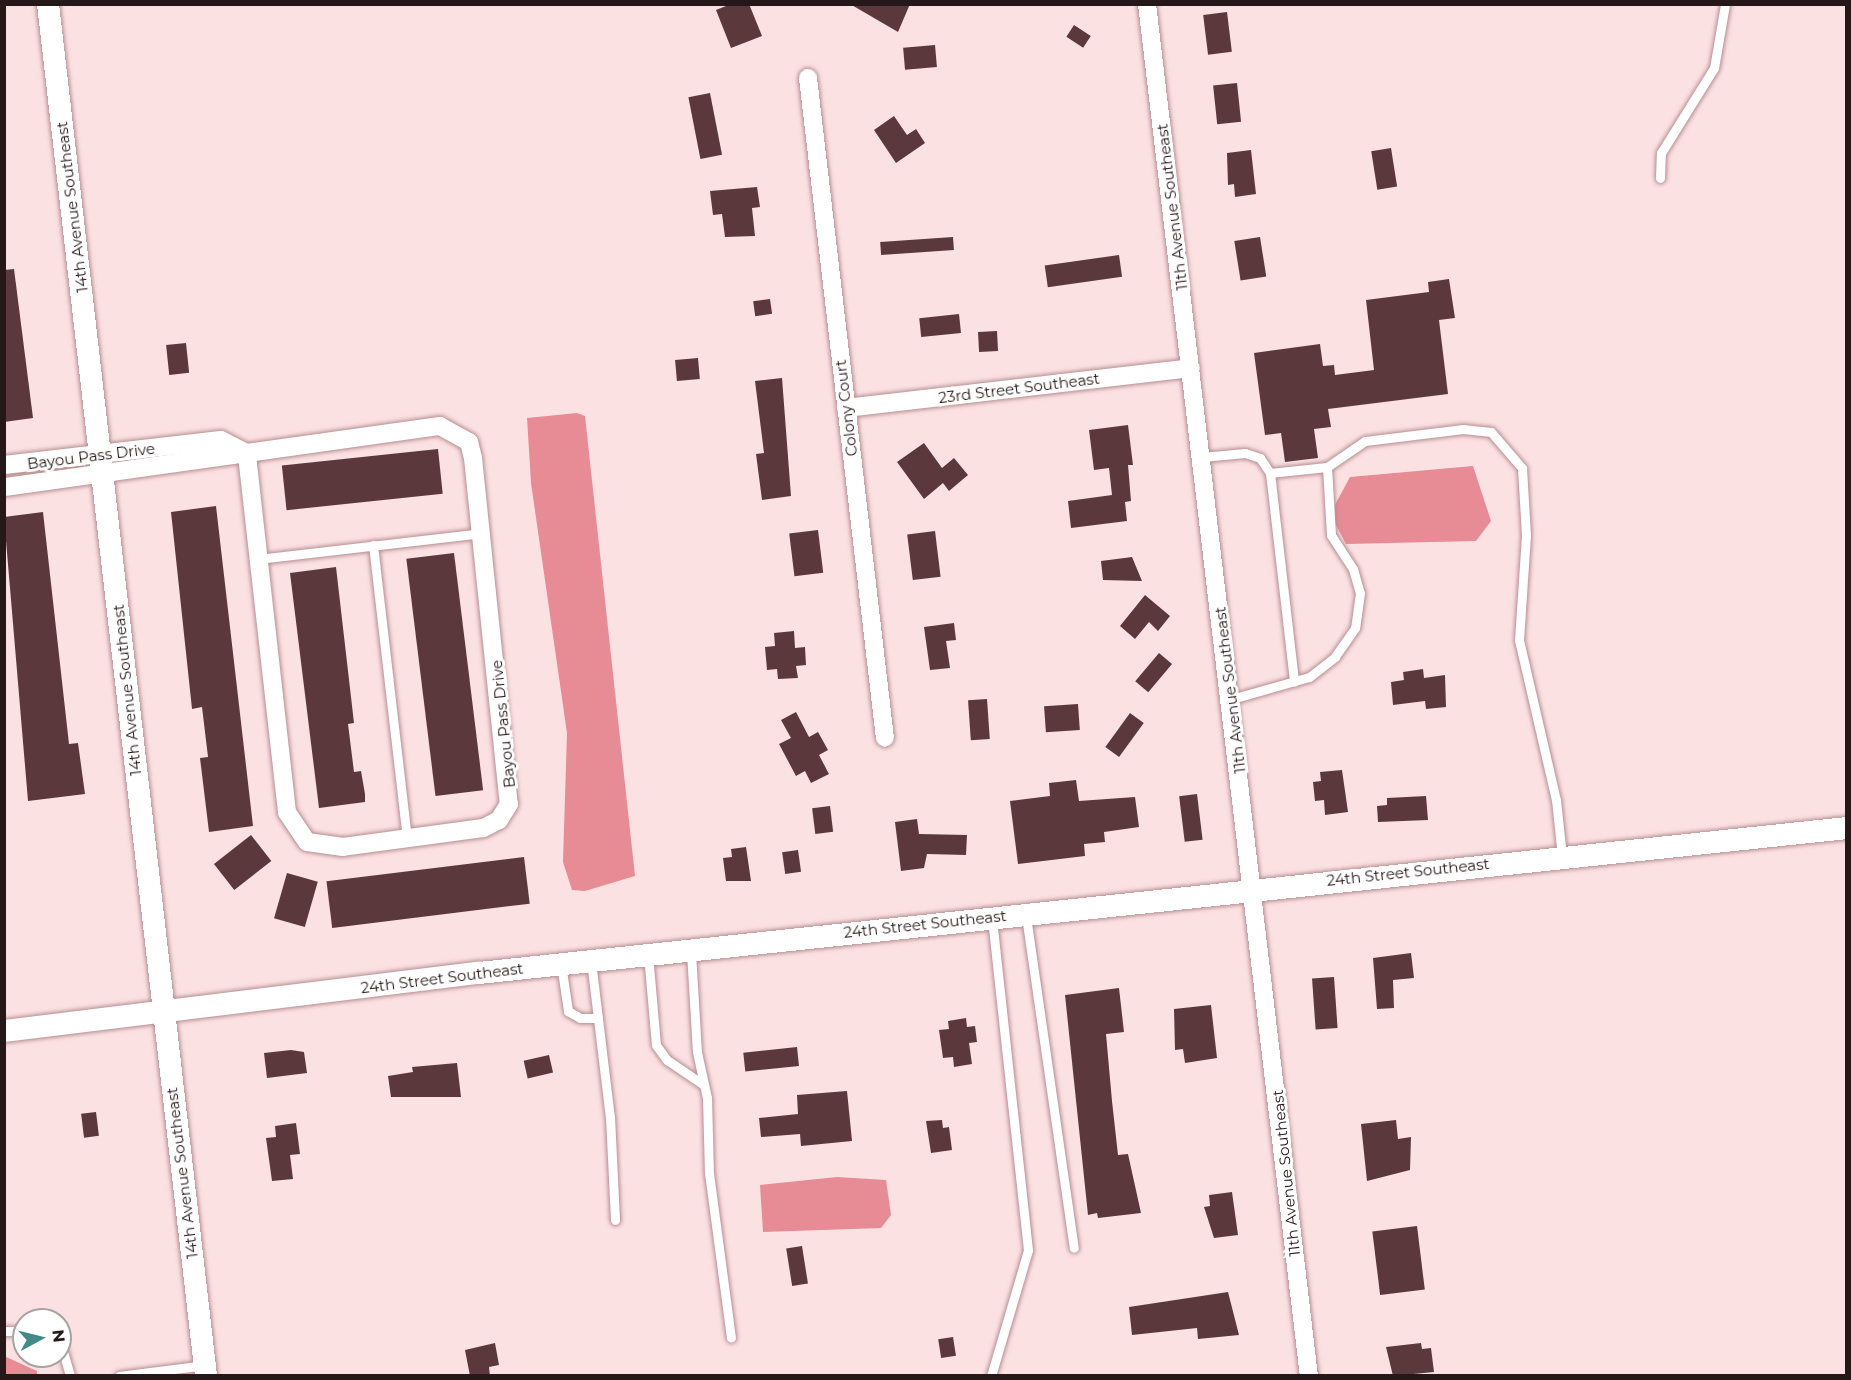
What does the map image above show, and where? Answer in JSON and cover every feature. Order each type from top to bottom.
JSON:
[{"type":"street","name":"14th Avenue Southeast","points":[[48,4],[205,1370]]},
{"type":"street","name":"11th Avenue Southeast","points":[[1147,4],[1254,888],[1309,1376]]},
{"type":"street","name":"Colony Court","points":[[808,78],[885,738]]},
{"type":"street","name":"23rd Street Southeast","points":[[846,408],[1191,368]]},
{"type":"street","name":"Bayou Pass Drive","points":[[4,465],[102,465],[246,453],[440,426],[469,442],[482,533],[509,804],[499,820],[483,828],[323,846],[307,842],[294,828],[287,812],[246,453]]},
{"type":"street","name":"Bayou Pass Drive","points":[[4,487],[102,465]]},
{"type":"street","name":"24th Street Southeast","points":[[4,1030],[648,954],[1254,888],[1846,828]]},
{"type":"lane","points":[[1660,178],[1660,153],[1714,68],[1725,4]]},
{"type":"lane","points":[[1270,473],[1327,467],[1365,441],[1463,429],[1491,432],[1522,468],[1526,535],[1519,640],[1556,800],[1562,856]]},
{"type":"lane","points":[[1202,457],[1245,453],[1260,458],[1270,473],[1294,682]]},
{"type":"lane","points":[[1231,699],[1309,677],[1346,645],[1359,604],[1358,581],[1331,535],[1327,467]]},
{"type":"lane","points":[[258,559],[482,533]]},
{"type":"lane","points":[[374,545],[407,838]]},
{"type":"lane","points":[[1026,913],[1074,1248]]},
{"type":"lane","points":[[991,1376],[1028,1250],[992,917]]},
{"type":"lane","points":[[691,950],[697,1052],[704,1085],[709,1173],[731,1338]]},
{"type":"lane","points":[[648,954],[656,1045],[667,1060],[704,1085]]},
{"type":"lane","points":[[591,961],[598,1017],[615,1220]]},
{"type":"lane","points":[[561,964],[568,1011],[580,1018],[598,1017]]},
{"type":"lane","points":[[119,1376],[205,1370]]},
{"type":"shaded area","points":[[577,413],[585,416],[635,876],[585,891],[572,890],[563,862],[567,733],[531,483],[527,418]]},
{"type":"shaded area","points":[[1473,466],[1491,521],[1476,541],[1346,544],[1330,514],[1350,477]]},
{"type":"shaded area","points":[[837,1177],[886,1180],[891,1215],[881,1228],[763,1232],[760,1185]]},
{"type":"shaded area","points":[[4,1356],[12,1360],[12,1368],[30,1368],[37,1371],[37,1375],[5,1375]]},
{"type":"building","points":[[731,4],[749,4],[762,36],[731,48],[716,10]]},
{"type":"building","points":[[850,4],[910,4],[898,32]]},
{"type":"building","points":[[1227,12],[1232,52],[1208,55],[1203,15]]},
{"type":"building","points":[[1074,25],[1091,36],[1083,48],[1066,37]]},
{"type":"building","points":[[935,45],[937,67],[905,70],[903,48]]},
{"type":"building","points":[[1237,83],[1241,122],[1217,124],[1213,86]]},
{"type":"building","points":[[710,93],[722,155],[700,159],[688,97]]},
{"type":"building","points":[[894,116],[907,135],[916,129],[925,143],[896,163],[874,130]]},
{"type":"building","points":[[1391,148],[1397,187],[1377,190],[1371,151]]},
{"type":"building","points":[[1251,150],[1256,194],[1235,197],[1234,184],[1228,185],[1227,153]]},
{"type":"building","points":[[757,187],[760,207],[752,208],[755,236],[725,237],[722,214],[713,215],[710,191]]},
{"type":"building","points":[[953,237],[954,250],[881,255],[880,242]]},
{"type":"building","points":[[1260,237],[1266,277],[1241,281],[1234,241]]},
{"type":"building","points":[[1119,255],[1122,277],[1048,287],[1045,265]]},
{"type":"building","points":[[14,269],[33,418],[4,422],[4,270]]},
{"type":"building","points":[[1449,279],[1455,318],[1439,320],[1448,394],[1328,409],[1331,427],[1314,429],[1318,458],[1285,462],[1281,433],[1265,435],[1254,353],[1320,344],[1323,366],[1334,365],[1335,375],[1374,370],[1366,300],[1429,292],[1428,282]]},
{"type":"building","points":[[770,299],[772,314],[755,316],[753,301]]},
{"type":"building","points":[[959,314],[961,333],[921,337],[919,318]]},
{"type":"building","points":[[997,331],[998,351],[979,352],[978,332]]},
{"type":"building","points":[[186,343],[189,373],[169,375],[166,345]]},
{"type":"building","points":[[698,358],[700,379],[677,381],[675,360]]},
{"type":"building","points":[[782,378],[791,496],[762,500],[756,454],[764,453],[755,381]]},
{"type":"building","points":[[1128,425],[1133,465],[1128,465],[1131,501],[1125,502],[1127,521],[1071,528],[1068,501],[1112,495],[1109,468],[1094,470],[1089,430]]},
{"type":"building","points":[[924,443],[942,468],[954,458],[968,475],[949,491],[943,483],[924,499],[897,462]]},
{"type":"building","points":[[438,449],[443,494],[287,510],[282,465]]},
{"type":"building","points":[[216,506],[253,826],[209,832],[200,758],[208,757],[202,707],[192,709],[171,512]]},
{"type":"building","points":[[43,512],[69,744],[78,743],[85,794],[28,801],[4,517]]},
{"type":"building","points":[[818,530],[823,573],[794,576],[789,534]]},
{"type":"building","points":[[935,531],[941,577],[913,580],[907,534]]},
{"type":"building","points":[[454,553],[483,790],[435,796],[406,559]]},
{"type":"building","points":[[1132,557],[1142,581],[1103,580],[1101,561]]},
{"type":"building","points":[[336,567],[354,723],[348,724],[354,772],[361,771],[365,802],[319,808],[290,573]]},
{"type":"building","points":[[1145,595],[1170,616],[1158,631],[1149,622],[1135,639],[1120,626]]},
{"type":"building","points":[[954,623],[956,640],[946,641],[950,668],[930,670],[924,627]]},
{"type":"building","points":[[794,631],[795,648],[805,647],[806,665],[796,666],[798,678],[778,679],[777,669],[767,670],[765,647],[775,646],[774,633]]},
{"type":"building","points":[[1159,653],[1172,664],[1148,692],[1135,681]]},
{"type":"building","points":[[1423,669],[1424,678],[1445,675],[1446,707],[1426,709],[1425,701],[1393,705],[1391,682],[1404,680],[1403,672]]},
{"type":"building","points":[[987,699],[990,739],[971,740],[968,700]]},
{"type":"building","points":[[1078,704],[1080,730],[1046,732],[1044,706]]},
{"type":"building","points":[[796,712],[809,737],[818,732],[828,750],[819,755],[829,774],[811,783],[805,771],[796,776],[779,744],[791,738],[781,720]]},
{"type":"building","points":[[1130,713],[1144,723],[1119,757],[1105,747]]},
{"type":"building","points":[[1342,770],[1348,812],[1325,815],[1324,800],[1315,801],[1313,782],[1321,781],[1320,772]]},
{"type":"building","points":[[1076,780],[1079,801],[1135,797],[1139,827],[1104,832],[1105,842],[1084,844],[1085,856],[1018,864],[1010,801],[1050,796],[1049,783]]},
{"type":"building","points":[[1197,794],[1203,840],[1185,842],[1179,796]]},
{"type":"building","points":[[1426,796],[1428,820],[1378,822],[1377,806],[1387,805],[1387,798]]},
{"type":"building","points":[[830,806],[833,832],[815,834],[812,808]]},
{"type":"building","points":[[917,819],[919,834],[967,835],[966,855],[927,854],[924,868],[901,871],[895,822]]},
{"type":"building","points":[[251,835],[271,861],[234,890],[214,864]]},
{"type":"building","points":[[746,847],[751,881],[726,881],[723,858],[732,857],[731,849]]},
{"type":"building","points":[[798,850],[801,872],[785,874],[782,852]]},
{"type":"building","points":[[524,857],[530,904],[332,928],[326,881]]},
{"type":"building","points":[[287,873],[318,882],[305,927],[274,918]]},
{"type":"building","points":[[1411,953],[1414,978],[1393,980],[1394,1008],[1377,1009],[1373,958]]},
{"type":"building","points":[[1334,977],[1338,1028],[1316,1029],[1312,979]]},
{"type":"building","points":[[1119,988],[1124,1032],[1106,1034],[1112,1101],[1118,1155],[1128,1154],[1141,1213],[1098,1218],[1097,1213],[1088,1215],[1065,995]]},
{"type":"building","points":[[1211,1005],[1217,1058],[1185,1063],[1183,1049],[1175,1050],[1174,1009]]},
{"type":"building","points":[[966,1018],[967,1027],[975,1026],[977,1042],[969,1043],[972,1064],[954,1067],[953,1057],[943,1058],[939,1030],[949,1029],[948,1021]]},
{"type":"building","points":[[797,1047],[799,1066],[745,1072],[743,1053]]},
{"type":"building","points":[[291,1050],[304,1052],[307,1073],[267,1078],[264,1053]]},
{"type":"building","points":[[549,1055],[553,1073],[528,1078],[524,1061]]},
{"type":"building","points":[[457,1063],[461,1097],[391,1097],[388,1076],[413,1072],[412,1067]]},
{"type":"building","points":[[847,1091],[852,1141],[801,1146],[800,1134],[761,1137],[759,1118],[798,1114],[797,1095]]},
{"type":"building","points":[[96,1112],[99,1136],[84,1138],[81,1114]]},
{"type":"building","points":[[942,1120],[943,1128],[949,1127],[952,1150],[931,1153],[926,1121]]},
{"type":"building","points":[[1396,1120],[1398,1139],[1411,1137],[1410,1170],[1367,1181],[1361,1124]]},
{"type":"building","points":[[296,1123],[300,1154],[290,1155],[293,1179],[272,1181],[266,1138],[276,1137],[275,1126]]},
{"type":"building","points":[[1232,1192],[1238,1235],[1214,1238],[1204,1207],[1210,1206],[1209,1195]]},
{"type":"building","points":[[1417,1226],[1425,1290],[1380,1295],[1372,1231]]},
{"type":"building","points":[[802,1246],[808,1284],[792,1286],[786,1249]]},
{"type":"building","points":[[1228,1292],[1239,1335],[1198,1339],[1197,1328],[1132,1335],[1129,1307]]},
{"type":"building","points":[[953,1337],[956,1356],[941,1358],[938,1339]]},
{"type":"building","points":[[495,1343],[499,1365],[489,1367],[490,1376],[470,1376],[465,1350]]},
{"type":"building","points":[[1421,1343],[1422,1349],[1431,1348],[1434,1372],[1393,1376],[1386,1347]]}]
